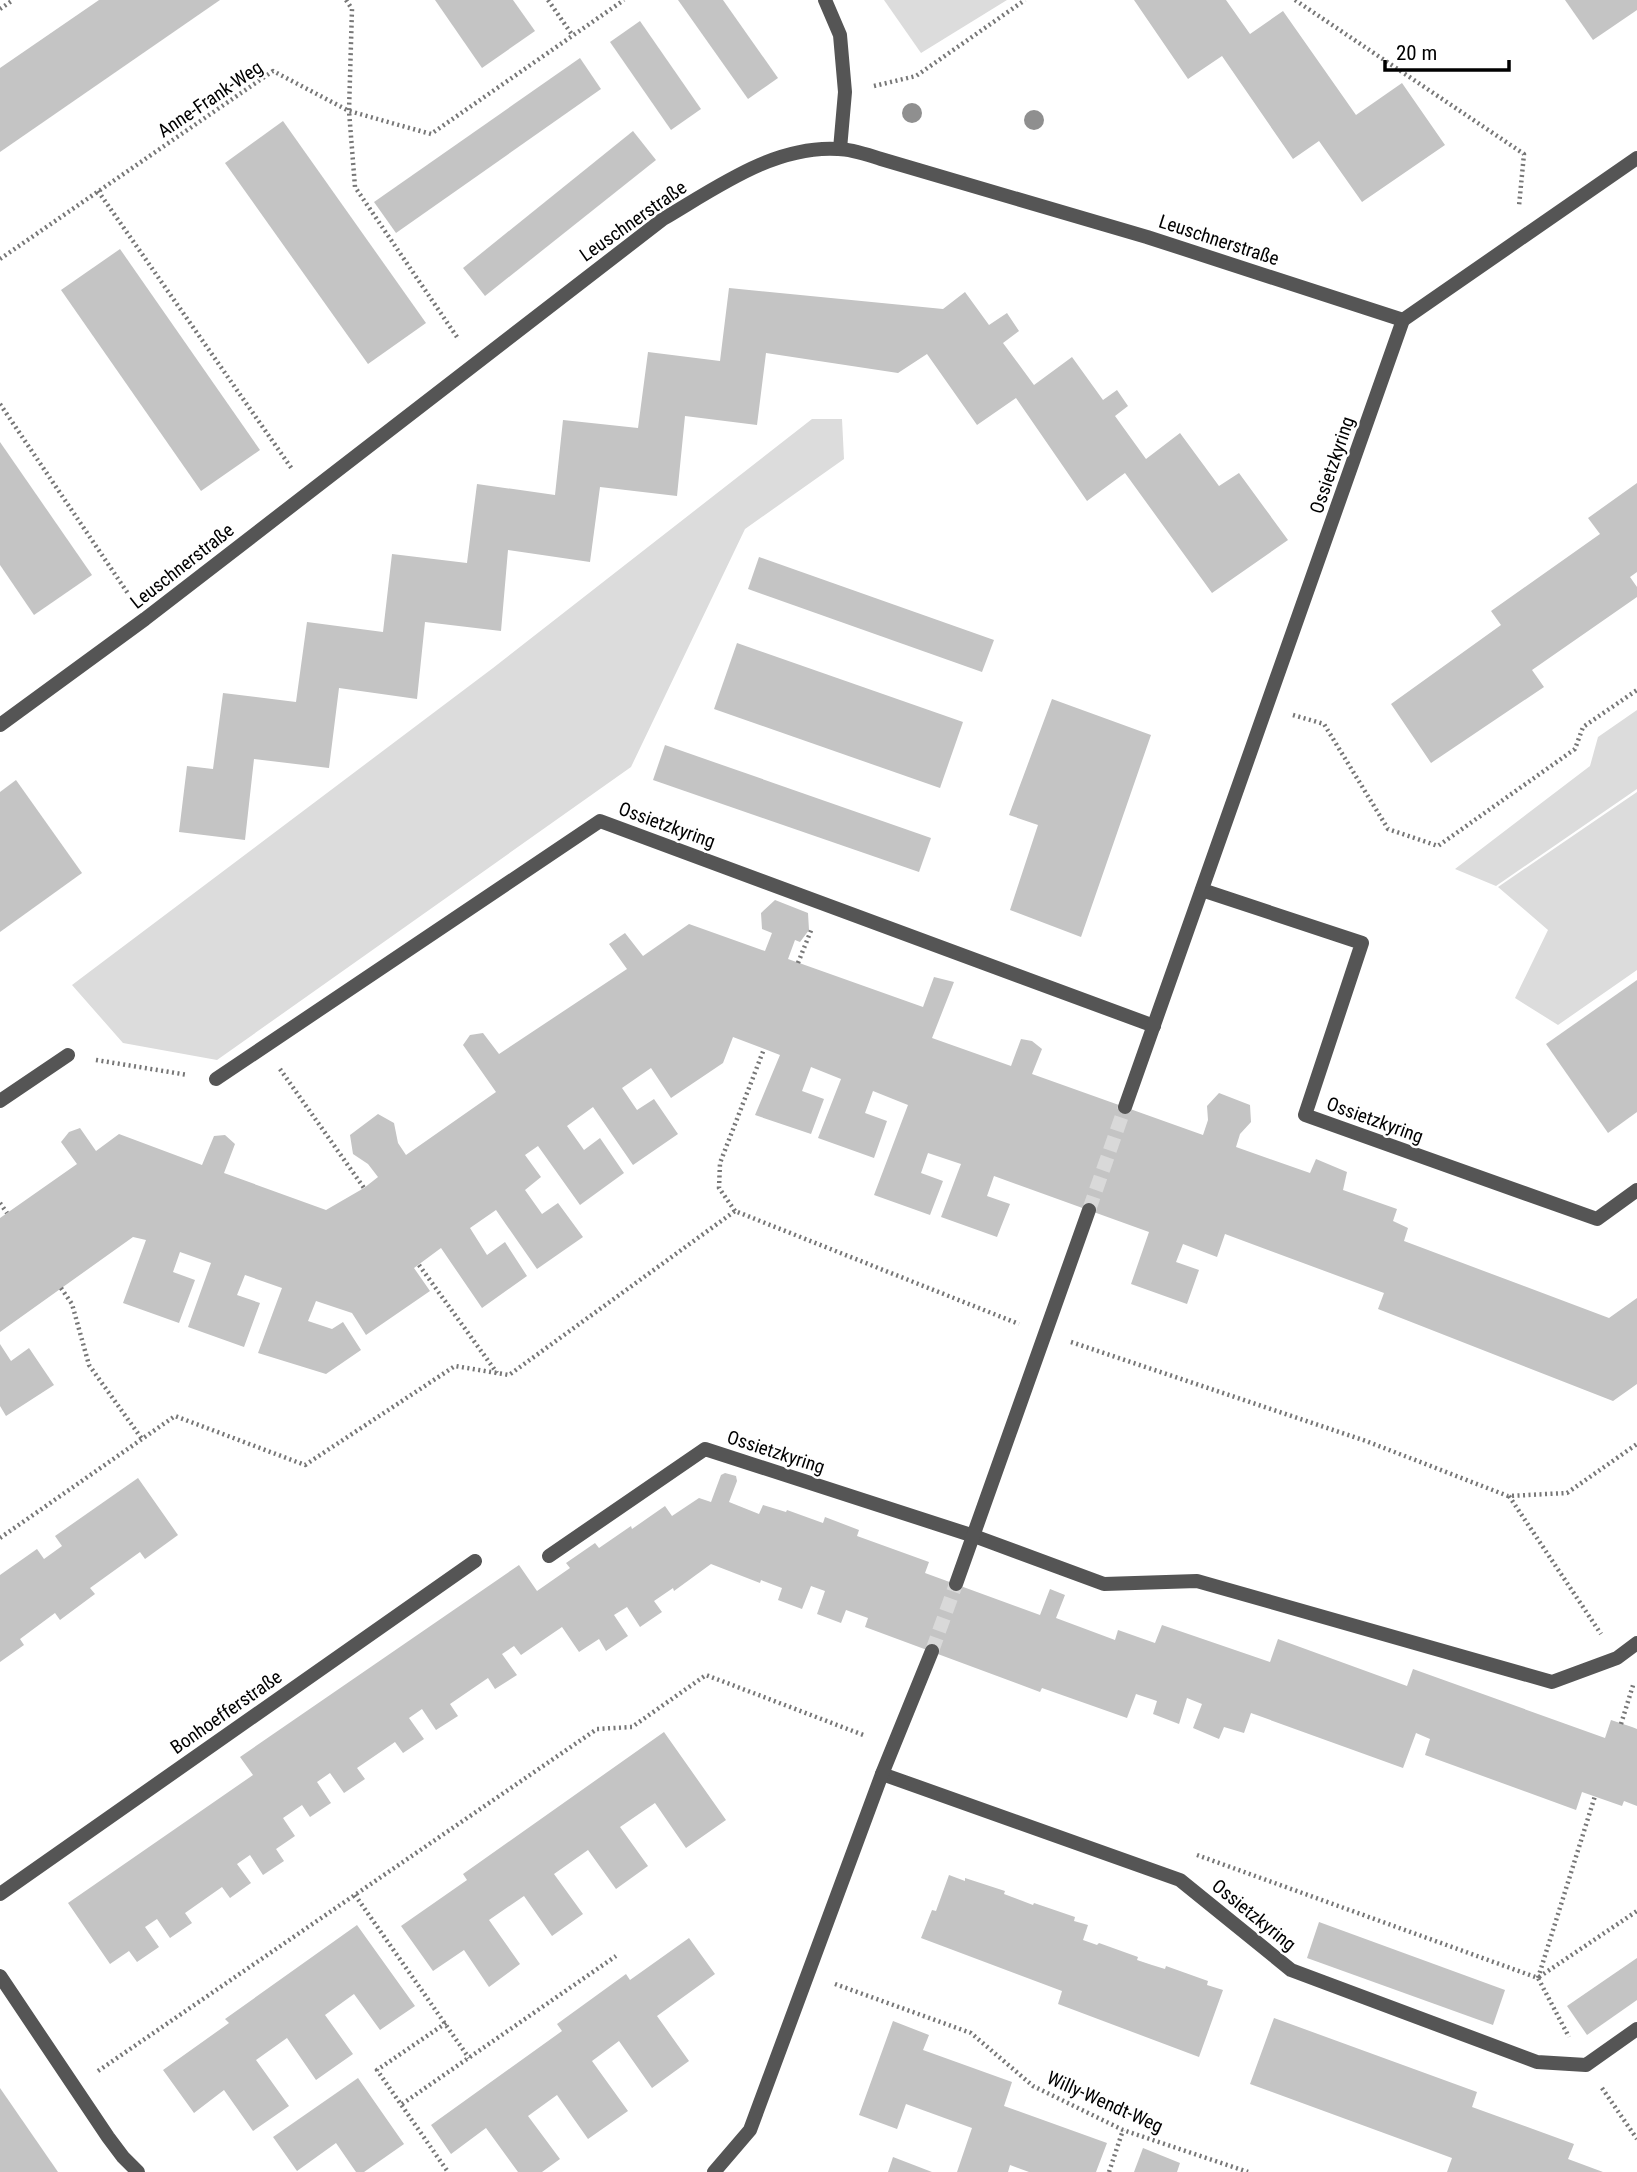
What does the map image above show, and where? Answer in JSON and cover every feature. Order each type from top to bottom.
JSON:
[{"type":"street","points":[[825,0],[840,35],[845,92],[840,149]]},
{"type":"street","name":"Leuschnerstraße","points":[[0,725],[145,619],[663,219],[745,171],[798,151],[840,149],[881,159],[1147,237],[1403,320]]},
{"type":"street","points":[[1403,320],[1637,158]]},
{"type":"street","name":"Ossietzkyring","points":[[1125,1107],[1403,320]]},
{"type":"street","name":"Ossietzkyring","points":[[216,1079],[600,821],[1154,1027]]},
{"type":"street","name":"Ossietzkyring","points":[[1202,890],[1362,943],[1305,1115],[1597,1219],[1637,1190]]},
{"type":"street","points":[[0,1101],[68,1055]]},
{"type":"street","points":[[956,1584],[1089,1210]]},
{"type":"street","name":"Ossietzkyring","points":[[549,1556],[705,1449],[974,1536],[1104,1584],[1197,1581],[1552,1682],[1618,1658],[1637,1643]]},
{"type":"street","name":"Bonhoefferstraße","points":[[0,1894],[475,1561]]},
{"type":"street","points":[[714,2172],[750,2130],[882,1774],[932,1651]]},
{"type":"street","name":"Ossietzkyring","points":[[882,1774],[1180,1880],[1291,1970],[1537,2063],[1586,2065],[1637,2029]]},
{"type":"street","points":[[0,1976],[108,2137],[138,2172]]},
{"type":"path","points":[[0,9],[13,0]]},
{"type":"path","points":[[345,0],[352,9],[349,111],[355,187],[475,364]]},
{"type":"path","points":[[548,0],[573,36]]},
{"type":"path","name":"Anne-Frank-Weg","points":[[0,259],[273,71],[349,111],[431,134],[624,0]]},
{"type":"path","points":[[845,92],[916,76],[1026,0]]},
{"type":"path","points":[[1295,0],[1524,154],[1517,240]]},
{"type":"path","points":[[98,191],[308,493]]},
{"type":"path","points":[[0,404],[145,619]]},
{"type":"path","points":[[1267,708],[1324,724],[1388,829],[1438,846],[1575,749],[1583,727],[1637,690]]},
{"type":"path","points":[[798,963],[821,904]]},
{"type":"path","points":[[265,1048],[364,1188]]},
{"type":"path","points":[[764,1049],[720,1163],[719,1188],[735,1211],[1045,1334],[1366,1441],[1508,1496],[1567,1493],[1637,1444]]},
{"type":"path","points":[[68,1055],[216,1079]]},
{"type":"path","points":[[0,1203],[7,1213]]},
{"type":"path","points":[[0,1538],[175,1416],[305,1465],[455,1366],[509,1375],[735,1211]]},
{"type":"path","points":[[419,1265],[497,1374]]},
{"type":"path","points":[[61,1288],[72,1304],[89,1365],[142,1439]]},
{"type":"path","points":[[1508,1496],[1635,1683],[1621,1724]]},
{"type":"path","points":[[1595,1796],[1538,1978],[1637,1911]]},
{"type":"path","points":[[355,1895],[469,2058]]},
{"type":"path","points":[[402,2104],[616,1956]]},
{"type":"path","name":"Willy-Wendt-Weg","points":[[808,1973],[971,2033],[1032,2086],[1123,2130],[1248,2172]]},
{"type":"path","points":[[446,2023],[377,2070],[449,2172]]},
{"type":"path","points":[[1109,2172],[1123,2130]]},
{"type":"shaded area","points":[[884,0],[1007,0],[921,53]]},
{"type":"shaded area","points":[[812,419],[842,419],[844,459],[745,529],[631,767],[217,1060],[123,1043],[72,985],[493,668]]},
{"type":"shaded area","points":[[1637,710],[1637,789],[1496,886],[1455,869],[1590,766],[1598,737]]},
{"type":"shaded area","points":[[1637,792],[1637,970],[1558,1025],[1515,998],[1548,930],[1498,887]]},
{"type":"building","points":[[99,0],[220,0],[0,152],[0,68]]},
{"type":"building","points":[[435,0],[513,0],[535,31],[482,68]]},
{"type":"building","points":[[678,0],[723,0],[778,78],[748,99]]},
{"type":"building","points":[[1134,0],[1226,0],[1250,34],[1283,11],[1356,115],[1402,83],[1445,145],[1362,202],[1319,141],[1293,159],[1222,56],[1188,79]]},
{"type":"building","points":[[1565,0],[1637,0],[1637,10],[1593,40]]},
{"type":"building","points":[[640,21],[701,109],[671,130],[610,42]]},
{"type":"building","points":[[580,58],[601,89],[396,233],[374,202]]},
{"type":"building","points":[[283,121],[426,323],[368,364],[225,163]]},
{"type":"building","points":[[633,131],[656,160],[485,296],[463,268]]},
{"type":"building","points":[[120,249],[260,450],[201,491],[61,290]]},
{"type":"building","points":[[729,288],[943,309],[965,292],[989,325],[1007,313],[1019,331],[1003,343],[1034,385],[1072,357],[1103,400],[1117,390],[1128,406],[1115,416],[1146,459],[1180,433],[1219,486],[1239,473],[1288,540],[1212,593],[1125,473],[1087,501],[1016,398],[977,425],[927,354],[898,373],[766,353],[757,425],[685,416],[677,496],[600,487],[590,562],[508,550],[501,631],[425,622],[417,699],[339,688],[329,768],[254,759],[245,840],[179,832],[187,766],[213,769],[223,693],[296,702],[307,622],[383,632],[392,554],[467,563],[477,484],[555,495],[563,420],[638,428],[648,352],[720,361]]},
{"type":"building","points":[[0,442],[92,575],[34,615],[0,565]]},
{"type":"building","points":[[1637,483],[1637,572],[1630,577],[1637,587],[1637,597],[1532,670],[1544,687],[1431,763],[1391,704],[1501,625],[1491,611],[1600,534],[1588,518]]},
{"type":"building","points":[[759,557],[994,640],[982,672],[748,589]]},
{"type":"building","points":[[737,643],[963,722],[940,788],[714,709]]},
{"type":"building","points":[[1052,699],[1151,735],[1081,937],[1010,910],[1038,825],[1009,815]]},
{"type":"building","points":[[665,745],[931,838],[919,872],[653,780]]},
{"type":"building","points":[[16,780],[82,873],[0,932],[0,792]]},
{"type":"building","points":[[775,900],[808,913],[809,930],[800,942],[795,940],[788,959],[923,1007],[934,977],[954,982],[932,1038],[1011,1066],[1021,1039],[1032,1041],[1042,1049],[1032,1074],[1203,1135],[1208,1120],[1207,1106],[1219,1093],[1250,1105],[1251,1122],[1240,1134],[1236,1147],[1310,1173],[1316,1159],[1347,1172],[1343,1190],[1397,1209],[1393,1221],[1408,1228],[1404,1241],[1609,1318],[1637,1298],[1637,1384],[1613,1401],[1378,1309],[1384,1293],[1225,1234],[1217,1257],[1183,1244],[1176,1262],[1199,1270],[1187,1304],[1131,1284],[1149,1232],[994,1176],[987,1196],[1010,1204],[997,1237],[941,1217],[961,1164],[928,1153],[921,1173],[943,1181],[930,1215],[874,1195],[908,1105],[873,1091],[865,1113],[887,1121],[874,1158],[818,1138],[841,1079],[811,1067],[802,1091],[824,1099],[811,1134],[755,1115],[780,1055],[733,1037],[723,1063],[671,1098],[651,1068],[622,1088],[637,1110],[654,1099],[678,1134],[633,1165],[593,1107],[567,1126],[584,1150],[600,1138],[624,1173],[580,1205],[538,1146],[525,1155],[541,1177],[525,1190],[542,1214],[558,1203],[583,1237],[537,1269],[496,1210],[470,1228],[487,1255],[505,1242],[527,1276],[482,1308],[441,1248],[414,1268],[430,1291],[366,1335],[352,1313],[316,1301],[308,1321],[332,1329],[343,1322],[361,1350],[326,1374],[258,1353],[282,1288],[245,1275],[237,1295],[260,1303],[244,1347],[188,1327],[211,1263],[180,1252],[173,1272],[195,1280],[179,1323],[123,1303],[146,1240],[133,1237],[0,1332],[0,1218],[77,1164],[61,1142],[69,1132],[80,1128],[96,1151],[119,1134],[202,1165],[214,1136],[225,1135],[235,1144],[224,1173],[326,1210],[378,1177],[368,1164],[353,1154],[350,1135],[378,1114],[394,1123],[398,1143],[406,1155],[496,1092],[463,1045],[470,1035],[483,1033],[499,1054],[627,969],[609,944],[625,933],[643,956],[689,924],[765,951],[772,933],[762,929],[761,913]]},
{"type":"building","points":[[1637,980],[1637,1112],[1608,1133],[1546,1044]]},
{"type":"building","points":[[0,1344],[11,1361],[29,1348],[54,1385],[6,1416],[0,1406]]},
{"type":"building","points":[[725,1473],[736,1476],[737,1481],[729,1502],[759,1514],[763,1505],[786,1512],[787,1510],[823,1523],[825,1517],[859,1530],[857,1536],[929,1562],[925,1573],[1040,1615],[1050,1589],[1065,1595],[1056,1618],[1115,1640],[1118,1630],[1155,1643],[1162,1625],[1270,1662],[1278,1639],[1407,1686],[1413,1669],[1605,1738],[1611,1720],[1632,1727],[1637,1729],[1637,1806],[1624,1801],[1622,1806],[1582,1792],[1576,1810],[1425,1755],[1430,1739],[1416,1733],[1403,1768],[1251,1713],[1244,1733],[1224,1727],[1219,1739],[1193,1728],[1202,1704],[1187,1698],[1179,1724],[1153,1714],[1157,1701],[1136,1694],[1127,1718],[1042,1688],[1040,1692],[865,1627],[868,1618],[846,1610],[841,1623],[817,1614],[825,1591],[811,1586],[802,1609],[778,1600],[782,1588],[761,1580],[760,1583],[711,1564],[674,1591],[673,1588],[654,1601],[662,1612],[640,1627],[627,1607],[614,1615],[628,1636],[606,1651],[599,1639],[579,1652],[562,1627],[521,1655],[514,1646],[502,1654],[517,1675],[495,1689],[488,1678],[450,1704],[458,1716],[436,1730],[422,1709],[409,1718],[424,1739],[403,1753],[395,1742],[357,1768],[365,1779],[344,1793],[330,1773],[317,1782],[331,1803],[310,1817],[302,1805],[283,1818],[295,1836],[276,1849],[284,1861],[263,1875],[250,1855],[237,1864],[251,1883],[230,1898],[222,1887],[185,1913],[192,1923],[170,1938],[157,1919],[145,1927],[159,1947],[137,1962],[129,1951],[110,1964],[68,1903],[253,1775],[240,1757],[519,1565],[537,1591],[570,1568],[566,1563],[595,1543],[599,1548],[665,1506],[672,1516],[699,1498],[711,1502],[721,1475]]},
{"type":"building","points":[[138,1478],[178,1535],[145,1559],[140,1552],[90,1588],[95,1594],[60,1620],[55,1613],[20,1639],[24,1645],[0,1662],[0,1575],[37,1549],[44,1559],[62,1546],[55,1536]]},
{"type":"building","points":[[664,1732],[726,1820],[686,1848],[655,1803],[620,1827],[648,1866],[616,1889],[588,1850],[554,1874],[583,1914],[552,1936],[524,1896],[489,1920],[520,1964],[489,1987],[464,1950],[433,1971],[401,1926],[467,1880],[463,1874]]},
{"type":"building","points":[[949,1875],[1005,1891],[1004,1894],[1033,1905],[1034,1903],[1075,1917],[1074,1921],[1088,1925],[1083,1940],[1138,1957],[1137,1960],[1152,1965],[1165,1969],[1166,1966],[1208,1981],[1207,1985],[1223,1990],[1199,2057],[1058,2004],[1062,1991],[921,1938],[932,1910],[936,1911]]},
{"type":"building","points":[[1319,1922],[1505,1990],[1493,2025],[1307,1958]]},
{"type":"building","points":[[357,1925],[415,2006],[380,2030],[354,1994],[325,2015],[353,2054],[316,2080],[287,2038],[256,2060],[289,2106],[253,2131],[224,2090],[194,2113],[163,2070],[229,2023],[225,2019]]},
{"type":"building","points":[[689,1938],[715,1974],[657,2016],[689,2061],[652,2088],[619,2041],[592,2061],[628,2111],[588,2139],[557,2095],[528,2116],[560,2159],[542,2172],[518,2172],[486,2128],[451,2154],[431,2125],[562,2031],[557,2024],[626,1974],[630,1980]]},
{"type":"building","points":[[1637,1958],[1637,2000],[1587,2035],[1567,2006]]},
{"type":"building","points":[[1274,2018],[1477,2092],[1472,2107],[1574,2144],[1568,2159],[1603,2172],[1447,2172],[1452,2158],[1250,2084]]},
{"type":"building","points":[[893,2021],[929,2035],[923,2050],[1012,2082],[1004,2106],[1107,2143],[1096,2172],[1029,2172],[1010,2165],[1008,2172],[957,2172],[972,2128],[906,2104],[897,2129],[859,2115]]},
{"type":"building","points":[[358,2078],[404,2144],[364,2172],[356,2172],[336,2143],[297,2171],[273,2137]]},
{"type":"building","points":[[0,2088],[58,2172],[0,2172]]},
{"type":"building","points":[[1143,2148],[1180,2163],[1177,2172],[1134,2172]]},
{"type":"building","points":[[893,2157],[932,2172],[888,2172]]},
{"type":"tunnel","points":[[1089,1210],[1125,1107]]},
{"type":"tunnel","points":[[932,1651],[956,1584]]}]
